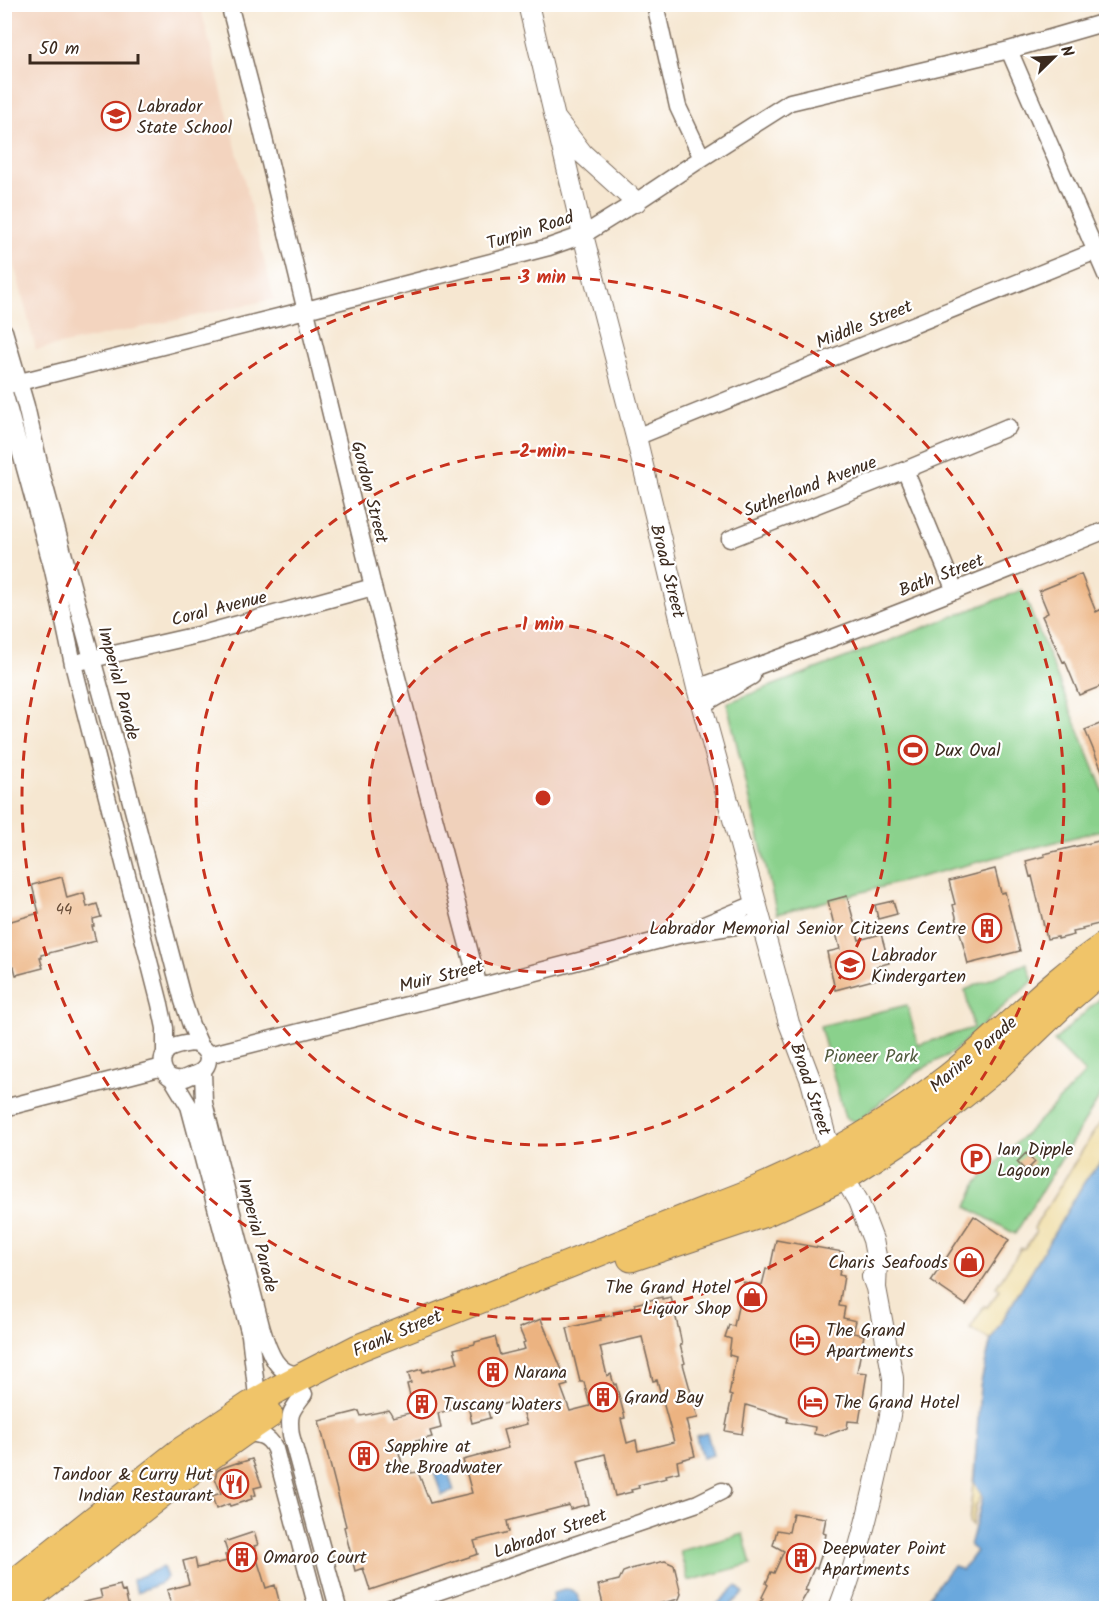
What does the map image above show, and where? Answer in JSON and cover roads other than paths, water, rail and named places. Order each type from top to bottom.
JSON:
[{"type":"highway","name":"Marine Parade","points":[[839,1166],[885,1123],[950,1076],[1044,993],[1089,956],[1107,945]]},
{"type":"highway","name":"Marine Parade","points":[[839,1166],[929,1122],[996,1068],[1067,1000],[1107,966]]},
{"type":"highway","name":"Frank Street","points":[[9,1594],[178,1453],[249,1406],[315,1370],[358,1348],[755,1192],[800,1171],[839,1166]]},
{"type":"highway","name":"Frank Street","points":[[9,1594],[55,1579],[183,1476],[240,1434],[304,1394],[405,1347],[636,1256],[765,1213],[839,1166]]},
{"type":"street","name":"Gordon Street","points":[[229,4],[260,122],[373,587],[479,987]]},
{"type":"street","name":"Broad Street","points":[[528,4],[583,235],[636,437],[699,696],[789,1023],[810,1127],[817,1141],[839,1166]]},
{"type":"street","points":[[655,4],[678,107],[702,158]]},
{"type":"street","name":"Turpin Road","points":[[9,387],[549,247],[583,235],[790,102],[1009,50],[1107,22]]},
{"type":"street","points":[[1009,50],[1102,249],[1107,275]]},
{"type":"street","name":"Broad Street","points":[[555,118],[584,154],[636,202]]},
{"type":"street","name":"Middle Street","points":[[636,437],[1102,249]]},
{"type":"street","name":"Imperial Parade","points":[[4,331],[9,387],[73,664],[160,1004],[165,1028],[167,1066],[189,1106],[269,1352],[279,1366],[288,1372],[299,1375],[315,1370]]},
{"type":"street","name":"Imperial Parade","points":[[9,387],[26,406],[42,476],[183,1001],[204,1057],[204,1103],[250,1335],[257,1396],[249,1406]]},
{"type":"street","name":"Sutherland Avenue","points":[[730,539],[1008,427]]},
{"type":"street","name":"Sutherland Avenue","points":[[905,470],[955,591]]},
{"type":"street","name":"Bath Street","points":[[699,696],[789,655],[1107,530]]},
{"type":"street","name":"Coral Avenue","points":[[73,664],[202,634],[373,587]]},
{"type":"street","points":[[104,784],[125,779]]},
{"type":"street","name":"Muir Street","points":[[204,1057],[759,913]]},
{"type":"street","points":[[192,1043],[204,1057],[183,1078],[167,1066],[173,1047],[183,1044],[192,1043]]},
{"type":"street","points":[[4,1108],[167,1066]]},
{"type":"street","points":[[838,1608],[851,1575],[871,1500],[894,1390],[876,1288],[877,1260],[873,1240],[858,1201],[839,1166]]},
{"type":"street","points":[[304,1394],[290,1415],[291,1435],[338,1608]]},
{"type":"street","points":[[240,1434],[261,1434],[275,1449],[317,1608]]},
{"type":"street","name":"Labrador Street","points":[[390,1608],[687,1507],[722,1491]]},
{"type":"water","points":[[1106,1156],[1106,1608],[920,1608],[953,1565],[962,1570],[976,1551],[970,1546],[983,1497],[974,1482],[980,1386],[991,1340],[1085,1181]]},
{"type":"water","points":[[707,1433],[713,1455],[702,1458],[696,1436]]},
{"type":"water","points":[[445,1463],[454,1491],[442,1495],[433,1470]]},
{"type":"water","points":[[163,1567],[167,1577],[161,1583],[137,1592],[132,1580]]},
{"type":"water","points":[[736,1586],[744,1593],[729,1608],[713,1608]]},
{"type":"water","points":[[568,1589],[576,1594],[580,1608],[551,1608],[553,1593]]},
{"type":"place","name":"Labrador State School","points":[[116,116]]},
{"type":"place","name":"Dux Oval","points":[[913,750]]},
{"type":"place","name":"Labrador Memorial Senior Citizens Centre","points":[[987,928]]},
{"type":"place","name":"Labrador Kindergarten","points":[[850,965]]},
{"type":"place","name":"Ian Dipple Lagoon","points":[[976,1159]]},
{"type":"place","name":"Charis Seafoods","points":[[969,1262]]},
{"type":"place","name":"The Grand Hotel Liquor Shop","points":[[752,1297]]},
{"type":"place","name":"The Grand Apartments","points":[[805,1340]]},
{"type":"place","name":"Narana","points":[[493,1372]]},
{"type":"place","name":"Grand Bay","points":[[603,1397]]},
{"type":"place","name":"The Grand Hotel","points":[[813,1402]]},
{"type":"place","name":"Tuscany Waters","points":[[422,1404]]},
{"type":"place","name":"Sapphire at the Broadwater","points":[[364,1456]]},
{"type":"place","name":"Tandoor & Curry Hut Indian Restaurant","points":[[234,1484]]},
{"type":"place","name":"Omaroo Court","points":[[242,1557]]},
{"type":"place","name":"Deepwater Point Apartments","points":[[801,1558]]},
{"type":"park label","name":"Pioneer Park","points":[[871,1056]]}]
